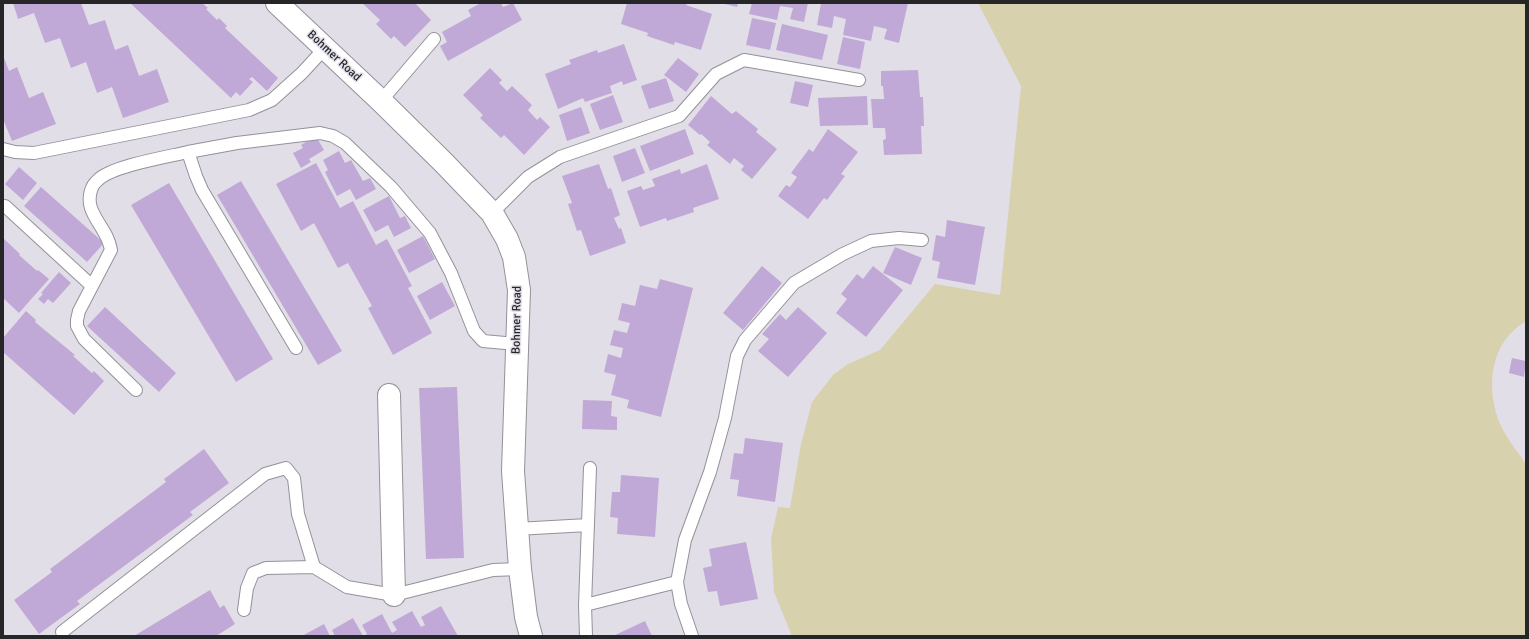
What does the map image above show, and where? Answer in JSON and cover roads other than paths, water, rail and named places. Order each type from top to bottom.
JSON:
[{"type":"street","name":"Bohmer Road","points":[[278,3],[444,163],[492,213],[507,239],[514,257],[519,290],[513,470],[520,569],[526,617],[531,636]]},
{"type":"street","points":[[389,395],[394,595]]},
{"type":"lane","points":[[381,101],[434,39]]},
{"type":"lane","points":[[3,149],[15,152],[34,153],[249,110],[272,100],[302,73],[325,48]]},
{"type":"lane","points":[[492,213],[528,177],[560,157],[679,116],[716,74],[744,60],[859,80]]},
{"type":"lane","points":[[136,390],[84,339],[80,333],[77,320],[79,311],[111,250],[110,241],[91,209],[90,196],[92,187],[97,180],[116,170],[188,152],[237,143],[304,134],[320,133],[333,136],[345,143],[391,187],[430,233],[451,273],[474,331],[483,341],[516,344]]},
{"type":"lane","points":[[188,152],[202,190],[296,348]]},
{"type":"lane","points":[[5,206],[92,286]]},
{"type":"lane","points":[[692,636],[681,604],[677,582],[685,540],[710,472],[725,418],[737,356],[745,340],[794,283],[843,254],[871,241],[899,238],[922,240]]},
{"type":"lane","points":[[62,632],[265,474],[286,468],[294,478],[298,514],[314,568]]},
{"type":"lane","points":[[586,636],[585,605],[590,468]]},
{"type":"lane","points":[[516,528],[588,525]]},
{"type":"lane","points":[[244,610],[247,588],[253,573],[266,568],[314,568],[347,587],[394,595],[493,570],[520,569]]},
{"type":"lane","points":[[585,605],[677,582]]}]
